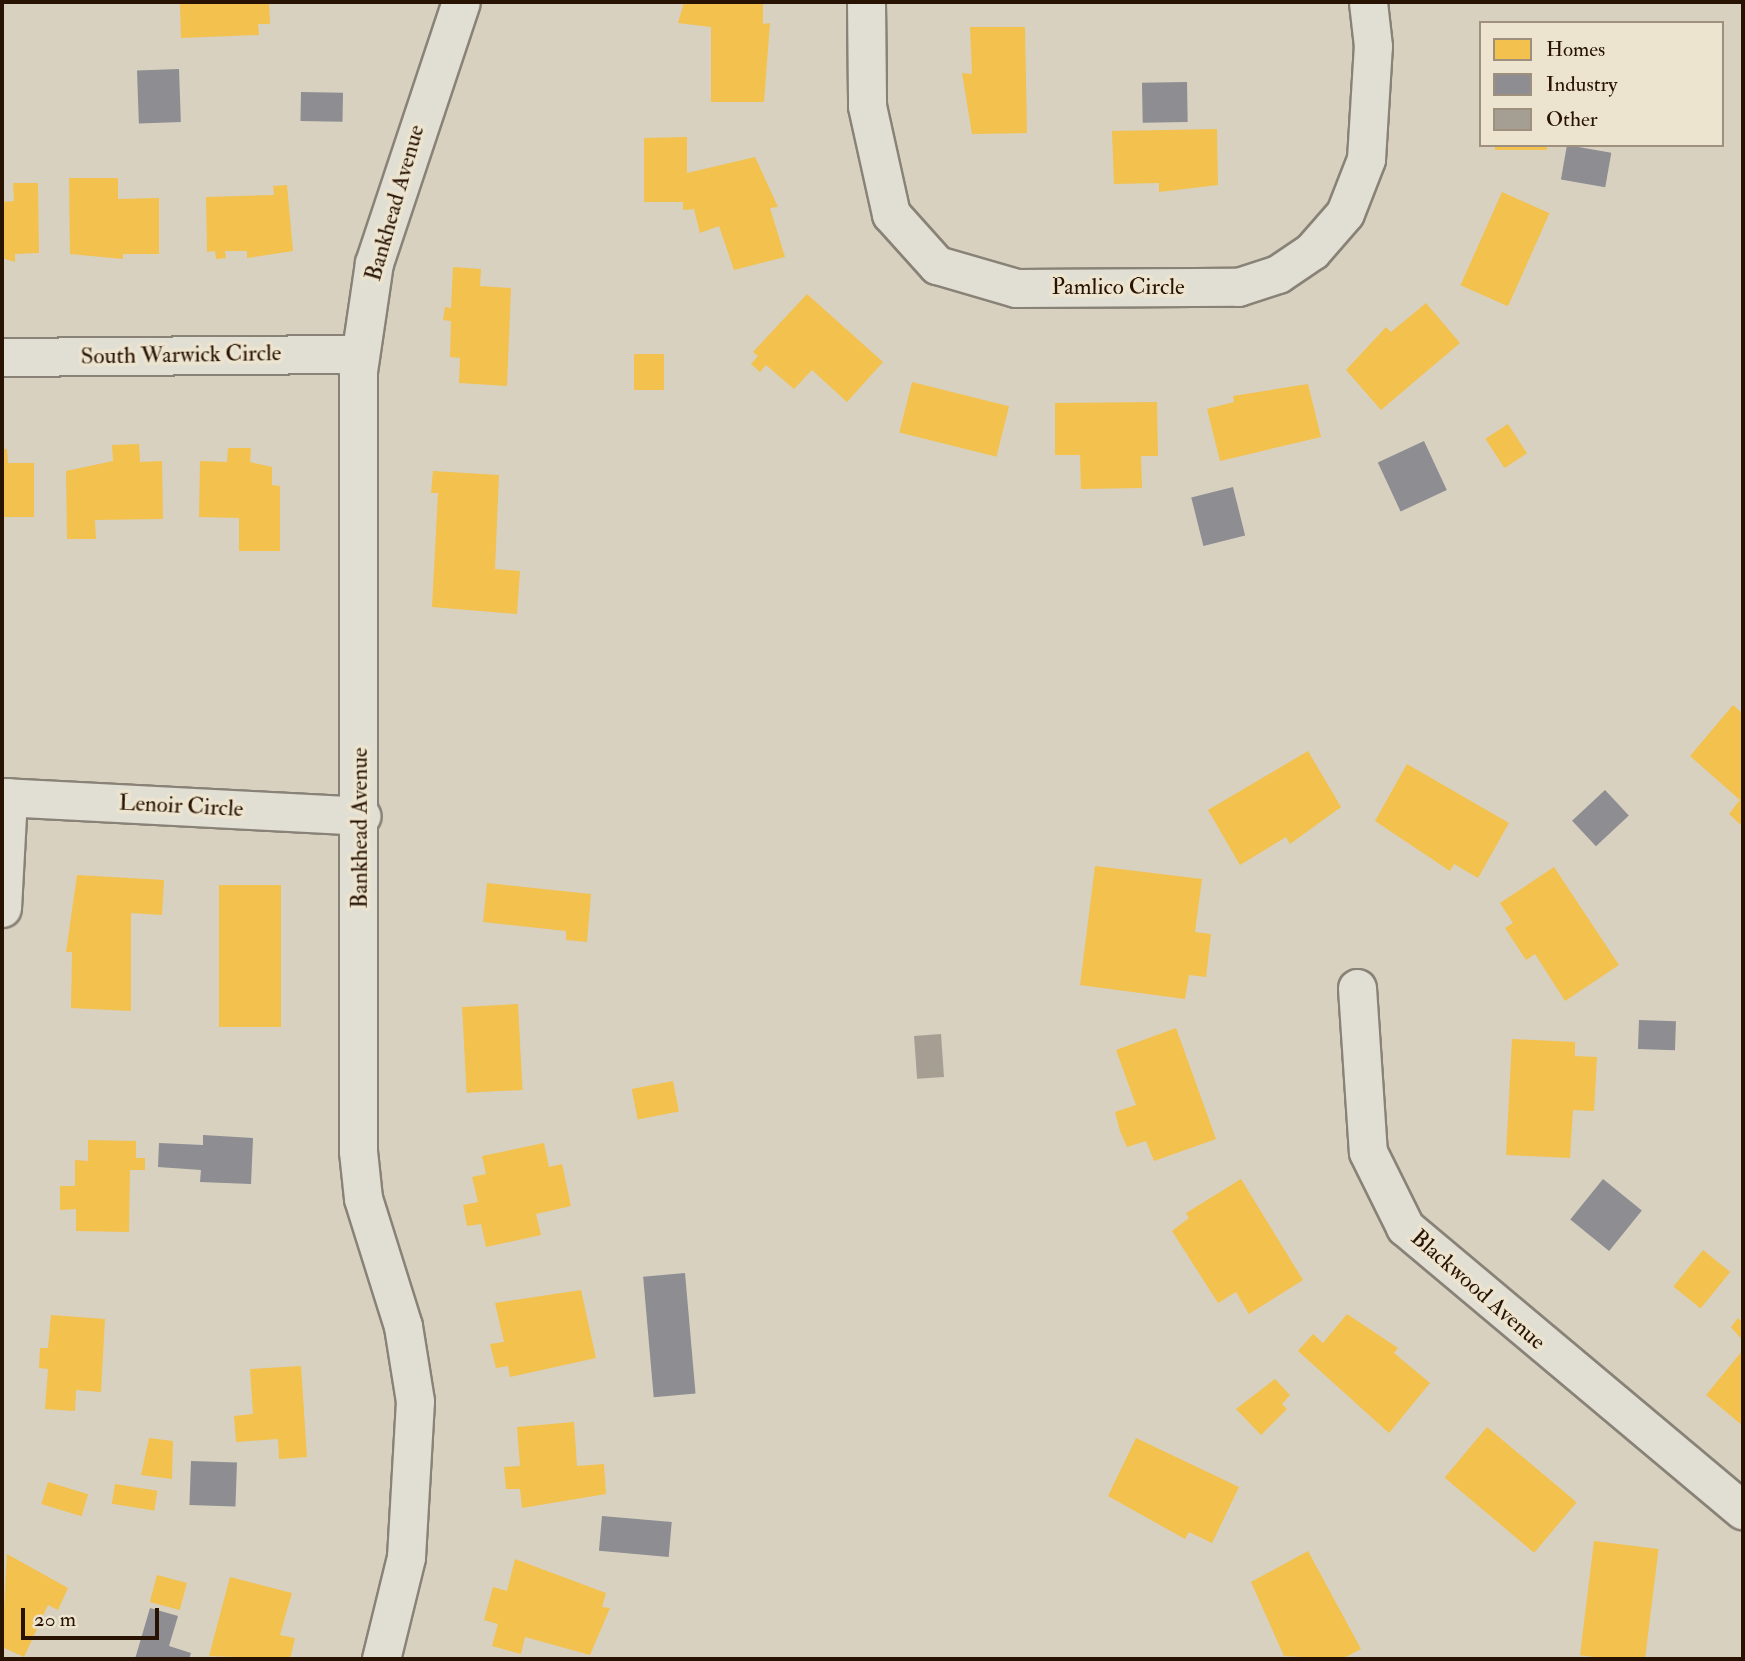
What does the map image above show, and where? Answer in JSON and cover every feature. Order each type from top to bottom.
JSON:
[{"type":"street","name":"Bankhead Avenue","points":[[381,1659],[406,1557],[415,1401],[403,1326],[363,1198],[358,1151],[361,816],[360,354],[374,263],[398,176],[461,2]]},
{"type":"street","name":"Pamlico Circle","points":[[866,2],[867,106],[891,214],[937,265],[1016,288],[1238,287],[1278,274],[1312,251],[1345,213],[1366,159],[1373,46],[1368,2]]},
{"type":"street","name":"South Warwick Circle","points":[[2,357],[360,354]]},
{"type":"street","name":"Lenoir Circle","points":[[5,797],[361,816]]},
{"type":"street","points":[[2,908],[5,797]]},
{"type":"street","name":"Blackwood Avenue","points":[[1357,988],[1368,1153],[1405,1227],[1743,1510]]},
{"type":"building: Homes","points":[[180,2],[269,2],[270,24],[258,24],[259,35],[181,38]]},
{"type":"building: Homes","points":[[684,2],[763,2],[763,24],[770,23],[764,102],[711,102],[711,27],[678,23]]},
{"type":"building: Homes","points":[[970,27],[1025,27],[1027,133],[972,134],[962,73],[972,74]]},
{"type":"building: Homes","points":[[1217,129],[1218,185],[1159,192],[1159,183],[1114,184],[1112,131]]},
{"type":"building: Homes","points":[[687,137],[687,173],[755,157],[778,207],[770,208],[785,257],[734,270],[719,226],[700,233],[694,209],[683,210],[683,202],[644,202],[644,138]]},
{"type":"building: Homes","points":[[1495,147],[1547,147],[1547,150],[1495,150]]},
{"type":"building: Homes","points":[[69,178],[118,178],[118,199],[159,198],[159,254],[123,254],[123,259],[70,254]]},
{"type":"building: Homes","points":[[13,183],[38,183],[39,253],[15,254],[15,262],[2,258],[2,202],[14,201]]},
{"type":"building: Homes","points":[[287,185],[293,251],[247,258],[247,251],[225,251],[226,258],[216,259],[215,251],[207,252],[206,197],[274,195],[273,186]]},
{"type":"building: Homes","points":[[1502,192],[1550,213],[1508,306],[1461,285]]},
{"type":"building: Homes","points":[[453,267],[481,269],[480,286],[511,288],[507,386],[459,383],[460,358],[450,357],[451,321],[443,320],[445,307],[451,308]]},
{"type":"building: Homes","points":[[807,294],[883,362],[847,402],[812,370],[794,389],[766,365],[760,372],[751,364],[758,356],[753,352]]},
{"type":"building: Homes","points":[[1426,303],[1460,343],[1381,410],[1346,370],[1386,327],[1391,332]]},
{"type":"building: Homes","points":[[634,354],[664,354],[664,390],[634,390]]},
{"type":"building: Homes","points":[[912,382],[1009,406],[996,457],[899,432]]},
{"type":"building: Homes","points":[[1308,384],[1321,437],[1220,461],[1207,409],[1234,402],[1233,396]]},
{"type":"building: Homes","points":[[1157,402],[1158,456],[1141,456],[1142,488],[1081,489],[1080,455],[1055,455],[1055,403]]},
{"type":"building: Homes","points":[[1508,424],[1527,453],[1504,468],[1485,439]]},
{"type":"building: Homes","points":[[139,444],[140,462],[162,461],[163,519],[95,520],[96,539],[67,539],[66,471],[113,461],[112,445]]},
{"type":"building: Homes","points":[[228,448],[251,448],[250,462],[272,467],[272,485],[280,486],[280,551],[239,551],[239,518],[199,517],[200,461],[227,462]]},
{"type":"building: Homes","points":[[2,449],[7,449],[8,463],[34,463],[34,517],[2,517]]},
{"type":"building: Homes","points":[[433,471],[499,475],[495,569],[520,571],[517,614],[432,607],[438,493],[431,493]]},
{"type":"building: Homes","points":[[1733,705],[1743,714],[1743,827],[1729,814],[1740,800],[1690,756]]},
{"type":"building: Homes","points":[[1308,751],[1341,807],[1290,844],[1286,837],[1240,865],[1208,810]]},
{"type":"building: Homes","points":[[1407,764],[1509,823],[1478,878],[1454,864],[1450,871],[1375,821]]},
{"type":"building: Homes","points":[[1095,866],[1202,879],[1195,932],[1211,934],[1206,977],[1189,975],[1185,999],[1080,985]]},
{"type":"building: Homes","points":[[1554,867],[1619,965],[1565,1001],[1535,954],[1526,960],[1505,928],[1513,923],[1500,903]]},
{"type":"building: Homes","points":[[77,875],[164,880],[162,915],[131,913],[131,1011],[71,1008],[72,952],[66,952]]},
{"type":"building: Homes","points":[[487,883],[591,894],[587,942],[566,940],[566,931],[483,922]]},
{"type":"building: Homes","points":[[219,885],[281,885],[281,1027],[219,1027]]},
{"type":"building: Homes","points":[[518,1004],[523,1090],[467,1093],[462,1007]]},
{"type":"building: Homes","points":[[1176,1028],[1216,1139],[1154,1161],[1146,1141],[1127,1147],[1120,1131],[1115,1112],[1136,1105],[1116,1050]]},
{"type":"building: Homes","points":[[1512,1039],[1575,1042],[1575,1056],[1597,1057],[1594,1111],[1573,1110],[1570,1158],[1506,1155]]},
{"type":"building: Homes","points":[[673,1081],[679,1111],[638,1119],[632,1089]]},
{"type":"building: Homes","points":[[88,1140],[136,1141],[136,1158],[145,1158],[145,1170],[130,1170],[129,1232],[76,1231],[76,1209],[60,1210],[60,1186],[75,1186],[75,1160],[88,1161]]},
{"type":"building: Homes","points":[[544,1143],[549,1167],[562,1164],[571,1206],[536,1214],[541,1235],[486,1247],[481,1224],[467,1226],[463,1205],[478,1202],[472,1177],[486,1174],[482,1156]]},
{"type":"building: Homes","points":[[1241,1179],[1303,1280],[1249,1314],[1236,1292],[1218,1303],[1172,1231],[1189,1218],[1186,1213]]},
{"type":"building: Homes","points":[[1703,1250],[1730,1272],[1701,1309],[1673,1287]]},
{"type":"building: Homes","points":[[581,1290],[596,1358],[510,1377],[508,1366],[496,1368],[490,1344],[504,1342],[495,1303]]},
{"type":"building: Homes","points":[[1347,1314],[1398,1348],[1394,1353],[1430,1383],[1389,1433],[1298,1351],[1313,1334],[1323,1343]]},
{"type":"building: Homes","points":[[51,1315],[105,1319],[101,1392],[76,1390],[75,1411],[45,1409],[48,1369],[39,1368],[40,1348],[48,1348]]},
{"type":"building: Homes","points":[[1738,1318],[1743,1323],[1743,1341],[1731,1327]]},
{"type":"building: Homes","points":[[1743,1350],[1743,1426],[1706,1395]]},
{"type":"building: Homes","points":[[301,1366],[307,1457],[279,1459],[278,1439],[236,1442],[234,1416],[253,1414],[250,1369]]},
{"type":"building: Homes","points":[[1275,1379],[1290,1395],[1282,1404],[1287,1409],[1261,1435],[1236,1409]]},
{"type":"building: Homes","points":[[574,1422],[577,1466],[604,1464],[606,1494],[522,1508],[520,1489],[506,1489],[504,1467],[520,1466],[517,1427]]},
{"type":"building: Homes","points":[[1487,1427],[1577,1502],[1534,1553],[1445,1478]]},
{"type":"building: Homes","points":[[149,1438],[173,1441],[172,1479],[141,1475]]},
{"type":"building: Homes","points":[[1136,1438],[1239,1487],[1212,1543],[1189,1532],[1185,1539],[1108,1496]]},
{"type":"building: Homes","points":[[48,1482],[88,1494],[81,1516],[41,1504]]},
{"type":"building: Homes","points":[[115,1484],[157,1491],[154,1510],[112,1504]]},
{"type":"building: Homes","points":[[1594,1541],[1659,1549],[1645,1659],[1580,1655]]},
{"type":"building: Homes","points":[[1308,1551],[1361,1649],[1342,1659],[1284,1656],[1251,1582]]},
{"type":"building: Homes","points":[[7,1554],[68,1588],[58,1610],[48,1605],[24,1657],[2,1647]]},
{"type":"building: Homes","points":[[515,1559],[606,1593],[602,1607],[610,1608],[590,1655],[525,1637],[521,1654],[492,1646],[498,1624],[484,1620],[493,1587],[507,1591]]},
{"type":"building: Homes","points":[[157,1575],[187,1583],[180,1610],[150,1602]]},
{"type":"building: Homes","points":[[230,1577],[292,1593],[280,1635],[295,1638],[290,1659],[209,1656]]},
{"type":"building: Industry","points":[[179,69],[181,122],[139,123],[137,70]]},
{"type":"building: Industry","points":[[1187,82],[1188,122],[1143,123],[1142,83]]},
{"type":"building: Industry","points":[[301,92],[343,93],[342,122],[300,121]]},
{"type":"building: Industry","points":[[1567,147],[1611,153],[1605,187],[1561,179]]},
{"type":"building: Industry","points":[[1424,441],[1447,490],[1401,511],[1378,463]]},
{"type":"building: Industry","points":[[1233,487],[1245,536],[1203,546],[1191,497]]},
{"type":"building: Industry","points":[[1605,790],[1629,816],[1596,846],[1572,821]]},
{"type":"building: Industry","points":[[1639,1020],[1676,1021],[1675,1050],[1638,1049]]},
{"type":"building: Industry","points":[[203,1135],[253,1138],[251,1184],[200,1182],[201,1170],[158,1167],[159,1143],[203,1145]]},
{"type":"building: Industry","points":[[1603,1179],[1642,1210],[1609,1251],[1570,1219]]},
{"type":"building: Industry","points":[[685,1273],[696,1394],[654,1397],[643,1277]]},
{"type":"building: Industry","points":[[191,1461],[237,1463],[235,1507],[189,1505]]},
{"type":"building: Industry","points":[[602,1516],[672,1522],[669,1557],[599,1551]]},
{"type":"building: Industry","points":[[150,1608],[178,1616],[169,1646],[191,1653],[189,1659],[135,1659]]},
{"type":"building: Other","points":[[941,1034],[944,1077],[917,1079],[914,1036]]}]
